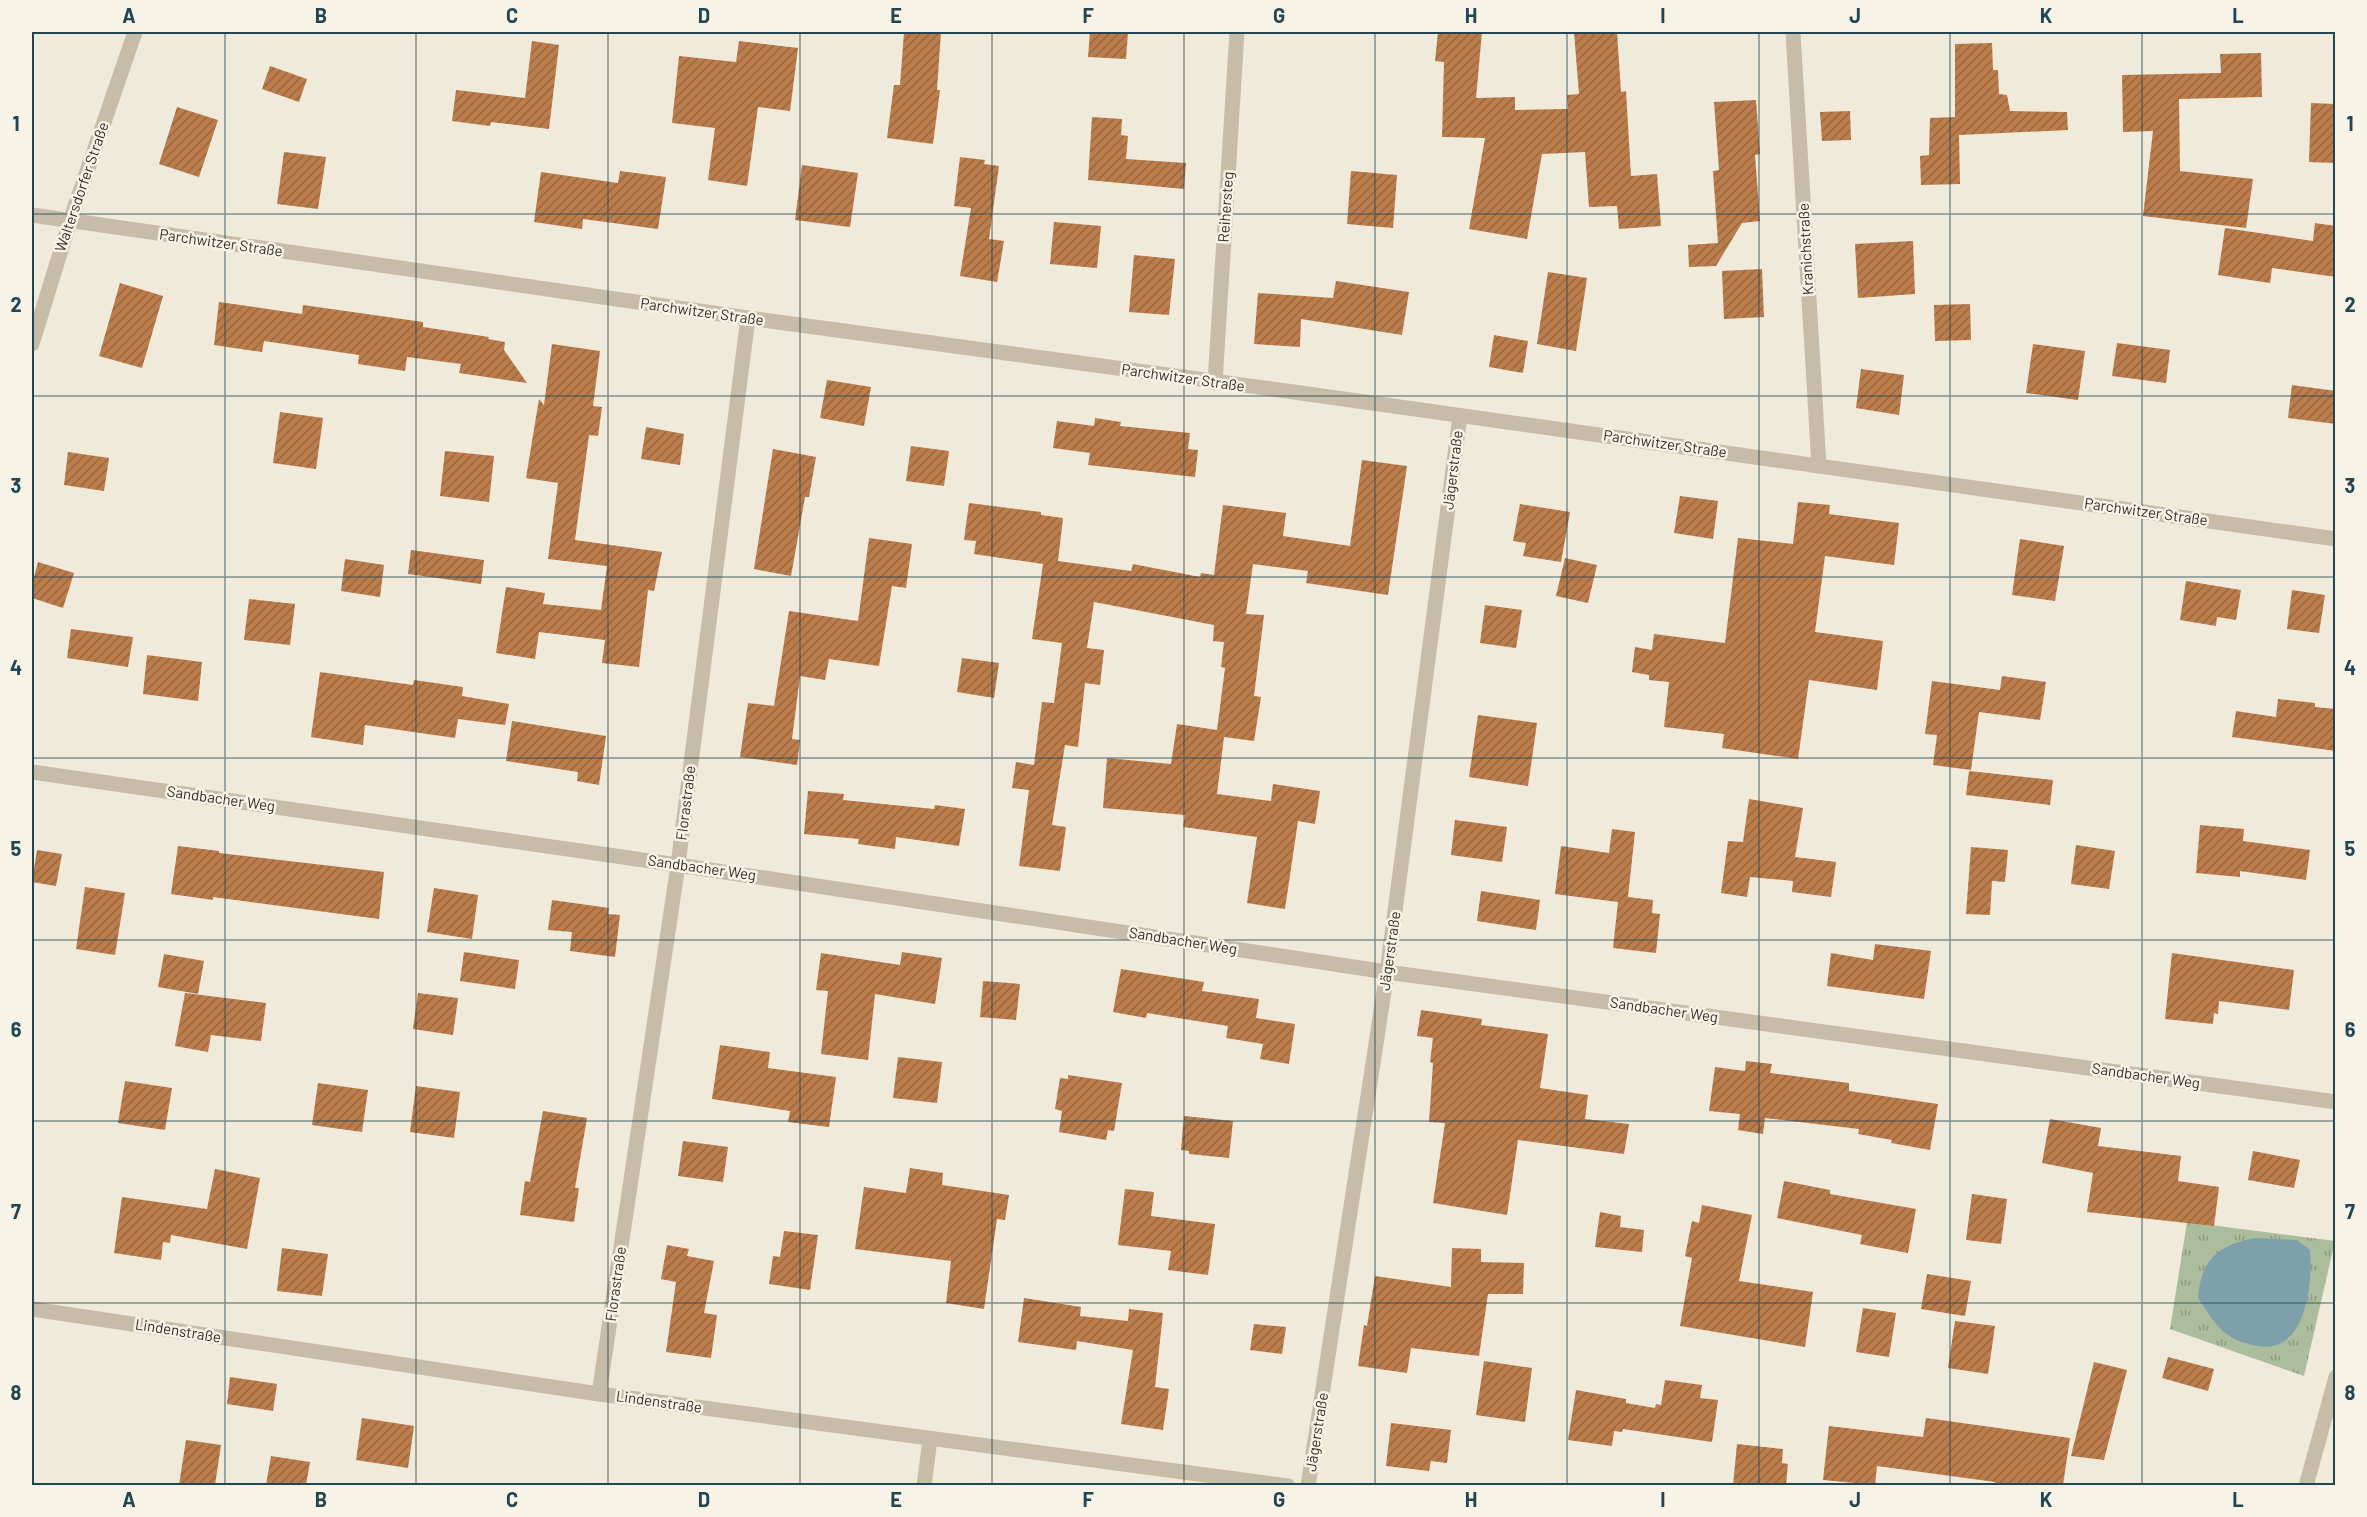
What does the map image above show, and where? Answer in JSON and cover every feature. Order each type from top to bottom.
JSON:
[{"type":"street","name":"Waltersdorfer Straße","points":[[32,344],[70,220],[135,32]]},
{"type":"street","name":"Reihersteg","points":[[1215,383],[1237,32]]},
{"type":"street","name":"Kranichstraße","points":[[1793,32],[1819,466]]},
{"type":"street","name":"Parchwitzer Straße","points":[[32,215],[748,318],[2336,539]]},
{"type":"street","name":"Florastraße","points":[[599,1394],[678,865],[748,318]]},
{"type":"street","name":"Jägerstraße","points":[[1308,1485],[1387,972],[1460,416]]},
{"type":"street","name":"Sandbacher Weg","points":[[32,772],[678,865],[1387,972],[2336,1102]]},
{"type":"street","name":"Lindenstraße","points":[[32,1310],[599,1394],[1288,1485]]},
{"type":"street","points":[[2306,1485],[2336,1377]]},
{"type":"street","points":[[924,1485],[930,1439]]},
{"type":"green space","points":[[2187,1222],[2335,1241],[2304,1376],[2170,1329]]},
{"type":"water","points":[[2254,1238],[2297,1240],[2310,1250],[2310,1280],[2303,1314],[2287,1339],[2274,1346],[2253,1345],[2231,1337],[2217,1325],[2198,1298],[2203,1274],[2213,1257],[2230,1245]]},
{"type":"building","points":[[904,32],[941,32],[937,90],[940,90],[933,144],[887,138],[894,85],[900,85]]},
{"type":"building","points":[[1090,32],[1128,32],[1126,59],[1088,57]]},
{"type":"building","points":[[1438,32],[1482,32],[1476,98],[1515,97],[1515,110],[1568,109],[1567,95],[1579,94],[1574,32],[1617,32],[1621,92],[1626,91],[1631,176],[1657,174],[1661,226],[1619,229],[1617,206],[1589,207],[1585,152],[1542,154],[1527,239],[1469,229],[1485,138],[1442,137],[1444,62],[1435,61]]},
{"type":"building","points":[[532,41],[559,45],[549,129],[491,122],[490,126],[452,121],[456,90],[525,98]]},
{"type":"building","points":[[739,41],[798,48],[790,111],[758,107],[747,186],[708,180],[715,128],[672,123],[679,56],[736,62]]},
{"type":"building","points":[[1992,43],[1993,70],[1998,70],[1999,94],[2007,95],[2010,111],[2067,112],[2068,130],[1959,135],[1960,184],[1921,185],[1920,156],[1929,155],[1930,118],[1955,117],[1955,44]]},
{"type":"building","points":[[2261,53],[2262,97],[2179,99],[2180,171],[2253,179],[2246,228],[2143,216],[2153,131],[2123,132],[2122,75],[2221,73],[2220,54]]},
{"type":"building","points":[[270,66],[307,79],[299,102],[262,89]]},
{"type":"building","points":[[1756,100],[1760,154],[1755,155],[1760,221],[1742,223],[1716,266],[1689,267],[1688,245],[1718,243],[1713,171],[1719,170],[1714,102]]},
{"type":"building","points":[[2311,103],[2336,104],[2336,163],[2309,162]]},
{"type":"building","points":[[177,107],[218,120],[199,177],[159,164]]},
{"type":"building","points":[[1850,111],[1851,140],[1822,141],[1820,112]]},
{"type":"building","points":[[1092,117],[1122,119],[1121,135],[1128,136],[1126,159],[1186,163],[1184,189],[1088,180]]},
{"type":"building","points":[[284,152],[326,157],[318,209],[277,204]]},
{"type":"building","points":[[960,157],[985,160],[984,164],[999,166],[989,239],[1004,241],[997,282],[960,276],[971,208],[954,206]]},
{"type":"building","points":[[802,165],[858,173],[850,227],[795,220]]},
{"type":"building","points":[[620,171],[666,177],[658,229],[583,219],[582,229],[534,222],[541,172],[618,183]]},
{"type":"building","points":[[1351,171],[1397,175],[1393,228],[1347,224]]},
{"type":"building","points":[[1054,222],[1101,226],[1097,268],[1050,264]]},
{"type":"building","points":[[2315,223],[2336,226],[2336,277],[2272,268],[2270,283],[2218,275],[2225,228],[2313,241]]},
{"type":"building","points":[[1913,241],[1915,294],[1858,298],[1855,244]]},
{"type":"building","points":[[1134,255],[1175,259],[1169,315],[1129,312]]},
{"type":"building","points":[[1762,269],[1764,317],[1724,319],[1722,271]]},
{"type":"building","points":[[1548,272],[1587,278],[1576,351],[1537,344]]},
{"type":"building","points":[[1336,281],[1409,292],[1402,335],[1301,319],[1300,347],[1254,344],[1258,293],[1333,298]]},
{"type":"building","points":[[120,283],[163,296],[142,368],[99,356]]},
{"type":"building","points":[[219,302],[302,314],[303,305],[423,322],[423,327],[489,337],[488,339],[505,342],[504,350],[527,383],[459,373],[461,364],[407,357],[405,371],[358,364],[359,355],[264,341],[262,352],[214,345]]},
{"type":"building","points":[[1970,304],[1971,340],[1935,341],[1934,305]]},
{"type":"building","points":[[1494,335],[1528,341],[1523,373],[1489,367]]},
{"type":"building","points":[[2117,343],[2170,350],[2166,383],[2112,376]]},
{"type":"building","points":[[552,344],[600,351],[593,406],[602,407],[598,436],[589,435],[575,540],[662,552],[654,591],[648,590],[639,667],[602,663],[605,640],[539,632],[535,659],[496,653],[506,587],[545,593],[543,604],[601,610],[607,566],[548,559],[558,483],[526,478],[539,399],[544,405]]},
{"type":"building","points":[[2033,344],[2085,351],[2078,400],[2026,393]]},
{"type":"building","points":[[1861,369],[1904,375],[1899,415],[1856,408]]},
{"type":"building","points":[[827,380],[871,387],[864,426],[820,418]]},
{"type":"building","points":[[2292,385],[2336,391],[2336,424],[2288,418]]},
{"type":"building","points":[[280,412],[323,418],[316,469],[273,463]]},
{"type":"building","points":[[1095,418],[1121,422],[1120,426],[1190,433],[1188,449],[1198,450],[1195,477],[1088,465],[1090,453],[1053,448],[1057,421],[1094,426]]},
{"type":"building","points":[[646,427],[684,434],[680,465],[641,459]]},
{"type":"building","points":[[911,446],[949,451],[944,486],[906,481]]},
{"type":"building","points":[[773,449],[816,457],[809,497],[805,497],[791,576],[754,569]]},
{"type":"building","points":[[445,451],[494,456],[489,502],[440,496]]},
{"type":"building","points":[[68,452],[109,458],[104,491],[64,485]]},
{"type":"building","points":[[1362,460],[1407,466],[1388,595],[1306,583],[1308,571],[1253,564],[1246,614],[1264,615],[1254,696],[1261,697],[1254,741],[1224,737],[1217,794],[1271,801],[1273,784],[1320,791],[1315,824],[1298,821],[1285,909],[1247,903],[1257,837],[1183,827],[1185,815],[1103,808],[1107,758],[1171,764],[1177,724],[1217,730],[1225,668],[1221,667],[1224,642],[1213,641],[1214,625],[1094,602],[1087,648],[1104,650],[1100,685],[1085,683],[1078,747],[1065,745],[1052,825],[1066,827],[1060,871],[1019,866],[1029,790],[1012,788],[1016,762],[1034,765],[1042,702],[1054,703],[1062,643],[1032,639],[1043,564],[974,554],[976,541],[964,540],[969,503],[1041,512],[1041,515],[1063,518],[1058,561],[1131,571],[1133,564],[1200,577],[1201,573],[1214,575],[1223,505],[1286,513],[1283,536],[1350,546]]},
{"type":"building","points":[[1680,496],[1718,501],[1713,539],[1674,533]]},
{"type":"building","points":[[1798,502],[1830,505],[1829,514],[1899,523],[1894,565],[1825,556],[1815,632],[1883,641],[1877,690],[1809,680],[1798,759],[1722,748],[1724,734],[1664,727],[1669,682],[1649,680],[1649,675],[1632,672],[1635,647],[1652,650],[1654,634],[1725,643],[1738,538],[1793,544]]},
{"type":"building","points":[[1520,504],[1570,512],[1561,562],[1523,556],[1526,543],[1513,541]]},
{"type":"building","points":[[869,538],[912,544],[906,588],[892,586],[879,666],[829,659],[825,680],[800,676],[792,739],[800,740],[797,765],[740,757],[748,703],[774,706],[789,611],[858,621]]},
{"type":"building","points":[[2020,539],[2064,546],[2055,601],[2012,595]]},
{"type":"building","points":[[411,550],[484,560],[481,584],[408,574]]},
{"type":"building","points":[[1565,558],[1597,565],[1588,603],[1556,596]]},
{"type":"building","points":[[345,559],[384,565],[380,597],[341,591]]},
{"type":"building","points":[[38,562],[74,573],[63,608],[32,598],[32,584]]},
{"type":"building","points":[[2186,581],[2241,590],[2236,620],[2217,617],[2216,626],[2180,620]]},
{"type":"building","points":[[2292,590],[2325,595],[2319,633],[2287,629]]},
{"type":"building","points":[[249,599],[295,604],[290,645],[244,640]]},
{"type":"building","points":[[1485,605],[1522,610],[1516,648],[1480,643]]},
{"type":"building","points":[[71,629],[133,637],[128,667],[67,658]]},
{"type":"building","points":[[147,655],[202,662],[198,701],[143,694]]},
{"type":"building","points":[[962,658],[999,663],[994,698],[957,692]]},
{"type":"building","points":[[320,672],[413,685],[414,680],[463,687],[462,696],[509,704],[505,725],[458,719],[455,738],[365,725],[363,745],[311,737]]},
{"type":"building","points":[[2002,676],[2046,682],[2040,720],[1979,712],[1971,770],[1933,765],[1937,735],[1925,734],[1932,681],[2000,690]]},
{"type":"building","points":[[2278,699],[2315,703],[2315,707],[2336,709],[2336,751],[2232,737],[2236,711],[2276,717]]},
{"type":"building","points":[[1478,715],[1537,723],[1528,786],[1469,777]]},
{"type":"building","points":[[512,721],[606,736],[599,785],[577,781],[578,772],[506,761]]},
{"type":"building","points":[[1969,771],[2053,780],[2050,805],[1966,795]]},
{"type":"building","points":[[808,791],[844,794],[843,800],[934,809],[935,805],[965,809],[959,846],[896,837],[895,849],[858,844],[859,839],[804,834]]},
{"type":"building","points":[[1749,799],[1803,808],[1795,857],[1836,862],[1831,897],[1792,892],[1793,881],[1750,877],[1747,897],[1721,893],[1728,841],[1743,842]]},
{"type":"building","points":[[1455,820],[1507,827],[1502,862],[1451,855]]},
{"type":"building","points":[[2200,825],[2244,829],[2243,841],[2310,850],[2306,880],[2240,871],[2240,877],[2196,873]]},
{"type":"building","points":[[1612,829],[1635,832],[1628,897],[1653,900],[1652,913],[1660,914],[1656,953],[1613,948],[1618,902],[1555,894],[1561,846],[1609,853]]},
{"type":"building","points":[[2076,845],[2115,851],[2109,889],[2071,884]]},
{"type":"building","points":[[178,846],[219,851],[219,853],[384,872],[379,919],[213,897],[213,900],[171,894]]},
{"type":"building","points":[[1971,847],[2008,850],[2005,882],[1992,881],[1990,915],[1966,914]]},
{"type":"building","points":[[37,850],[62,854],[56,886],[32,882]]},
{"type":"building","points":[[85,887],[125,893],[115,955],[76,949]]},
{"type":"building","points":[[434,888],[478,895],[472,939],[427,932]]},
{"type":"building","points":[[1481,891],[1540,900],[1536,930],[1477,921]]},
{"type":"building","points":[[552,900],[609,908],[608,914],[620,915],[615,957],[570,951],[572,932],[548,930]]},
{"type":"building","points":[[1875,944],[1931,951],[1924,999],[1827,986],[1831,953],[1873,960]]},
{"type":"building","points":[[464,952],[519,960],[515,989],[460,981]]},
{"type":"building","points":[[902,952],[942,958],[935,1004],[875,994],[868,1060],[821,1054],[828,991],[816,990],[821,953],[900,965]]},
{"type":"building","points":[[2172,953],[2294,970],[2289,1010],[2219,1001],[2218,1014],[2214,1013],[2213,1024],[2165,1019]]},
{"type":"building","points":[[164,954],[204,961],[198,994],[158,987]]},
{"type":"building","points":[[1121,969],[1204,982],[1202,991],[1259,999],[1256,1018],[1295,1024],[1289,1064],[1260,1059],[1263,1044],[1226,1038],[1228,1026],[1147,1013],[1146,1018],[1113,1012]]},
{"type":"building","points":[[983,981],[1020,984],[1016,1020],[980,1017]]},
{"type":"building","points":[[185,993],[266,1003],[261,1041],[211,1035],[208,1052],[175,1046]]},
{"type":"building","points":[[418,993],[458,998],[453,1035],[413,1029]]},
{"type":"building","points":[[1421,1010],[1482,1019],[1481,1025],[1548,1034],[1540,1088],[1588,1095],[1585,1119],[1629,1124],[1624,1154],[1518,1140],[1507,1215],[1433,1203],[1445,1123],[1429,1122],[1433,1063],[1430,1062],[1433,1038],[1417,1036]]},
{"type":"building","points":[[720,1045],[770,1052],[768,1068],[836,1077],[829,1127],[788,1122],[790,1111],[712,1099]]},
{"type":"building","points":[[898,1057],[942,1062],[937,1103],[893,1098]]},
{"type":"building","points":[[1746,1061],[1772,1064],[1770,1073],[1849,1083],[1849,1091],[1938,1104],[1930,1150],[1858,1134],[1859,1129],[1765,1118],[1763,1134],[1738,1130],[1740,1114],[1709,1111],[1715,1067],[1745,1071]]},
{"type":"building","points":[[1068,1075],[1122,1083],[1114,1131],[1108,1130],[1106,1140],[1059,1132],[1062,1111],[1055,1109],[1060,1078],[1068,1079]]},
{"type":"building","points":[[125,1081],[172,1088],[165,1130],[118,1123]]},
{"type":"building","points":[[318,1083],[368,1090],[362,1132],[312,1125]]},
{"type":"building","points":[[416,1086],[460,1092],[454,1138],[410,1132]]},
{"type":"building","points":[[543,1111],[587,1118],[575,1188],[579,1188],[574,1222],[520,1215],[525,1181],[530,1182]]},
{"type":"building","points":[[1184,1116],[1233,1121],[1229,1158],[1189,1154],[1189,1151],[1181,1150]]},
{"type":"building","points":[[2050,1119],[2101,1128],[2098,1146],[2181,1156],[2178,1181],[2219,1187],[2214,1226],[2087,1212],[2093,1173],[2042,1163]]},
{"type":"building","points":[[683,1141],[728,1147],[723,1182],[678,1176]]},
{"type":"building","points":[[2253,1151],[2300,1160],[2294,1188],[2248,1180]]},
{"type":"building","points":[[910,1168],[943,1173],[942,1185],[1009,1195],[1005,1220],[997,1219],[984,1309],[946,1303],[951,1261],[855,1249],[864,1187],[906,1193]]},
{"type":"building","points":[[215,1169],[260,1178],[247,1249],[171,1235],[170,1243],[163,1242],[161,1260],[114,1253],[122,1197],[207,1209]]},
{"type":"building","points":[[1784,1181],[1830,1190],[1830,1194],[1916,1209],[1908,1253],[1860,1244],[1862,1235],[1777,1218]]},
{"type":"building","points":[[1125,1189],[1154,1192],[1151,1216],[1215,1224],[1208,1275],[1168,1270],[1171,1251],[1118,1245]]},
{"type":"building","points":[[1972,1194],[2007,1199],[2001,1244],[1966,1240]]},
{"type":"building","points":[[1702,1205],[1752,1215],[1739,1281],[1813,1292],[1805,1347],[1680,1326],[1692,1258],[1685,1256],[1692,1221],[1699,1223]]},
{"type":"building","points":[[1600,1212],[1621,1216],[1620,1227],[1644,1230],[1642,1252],[1595,1247]]},
{"type":"building","points":[[784,1231],[818,1235],[810,1290],[769,1284],[773,1256],[780,1257]]},
{"type":"building","points":[[667,1245],[689,1249],[687,1256],[714,1261],[704,1313],[717,1315],[711,1358],[666,1352],[676,1282],[661,1279]]},
{"type":"building","points":[[282,1248],[328,1254],[322,1296],[277,1291]]},
{"type":"building","points":[[1452,1248],[1481,1249],[1481,1262],[1524,1263],[1523,1294],[1488,1294],[1479,1356],[1411,1348],[1407,1373],[1358,1366],[1375,1276],[1451,1287]]},
{"type":"building","points":[[1927,1274],[1971,1281],[1965,1316],[1921,1309]]},
{"type":"building","points":[[1024,1298],[1081,1307],[1080,1316],[1128,1321],[1129,1309],[1163,1313],[1155,1387],[1169,1389],[1163,1430],[1121,1424],[1133,1350],[1077,1341],[1076,1350],[1018,1342]]},
{"type":"building","points":[[1863,1308],[1896,1313],[1889,1357],[1856,1352]]},
{"type":"building","points":[[1955,1321],[1995,1326],[1988,1374],[1948,1368]]},
{"type":"building","points":[[1254,1324],[1286,1327],[1282,1354],[1250,1350]]},
{"type":"building","points":[[2168,1357],[2214,1369],[2208,1391],[2162,1378]]},
{"type":"building","points":[[1484,1361],[1532,1368],[1525,1422],[1476,1415]]},
{"type":"building","points":[[2094,1362],[2127,1370],[2104,1460],[2071,1456]]},
{"type":"building","points":[[230,1377],[277,1384],[273,1411],[227,1404]]},
{"type":"building","points":[[1665,1380],[1702,1385],[1700,1398],[1718,1400],[1712,1442],[1623,1429],[1622,1432],[1614,1431],[1612,1446],[1568,1440],[1576,1390],[1626,1399],[1626,1403],[1655,1408],[1656,1404],[1661,1405]]},
{"type":"building","points":[[362,1418],[414,1426],[408,1468],[356,1460]]},
{"type":"building","points":[[1926,1418],[2070,1438],[2063,1485],[1995,1485],[1995,1482],[1877,1466],[1875,1485],[1823,1480],[1829,1426],[1923,1437]]},
{"type":"building","points":[[1391,1423],[1451,1430],[1447,1463],[1431,1461],[1429,1471],[1386,1466]]},
{"type":"building","points":[[186,1440],[221,1445],[215,1485],[179,1485]]},
{"type":"building","points":[[1737,1444],[1783,1449],[1782,1463],[1788,1464],[1786,1485],[1733,1485]]},
{"type":"building","points":[[271,1456],[310,1462],[306,1485],[266,1485]]}]
